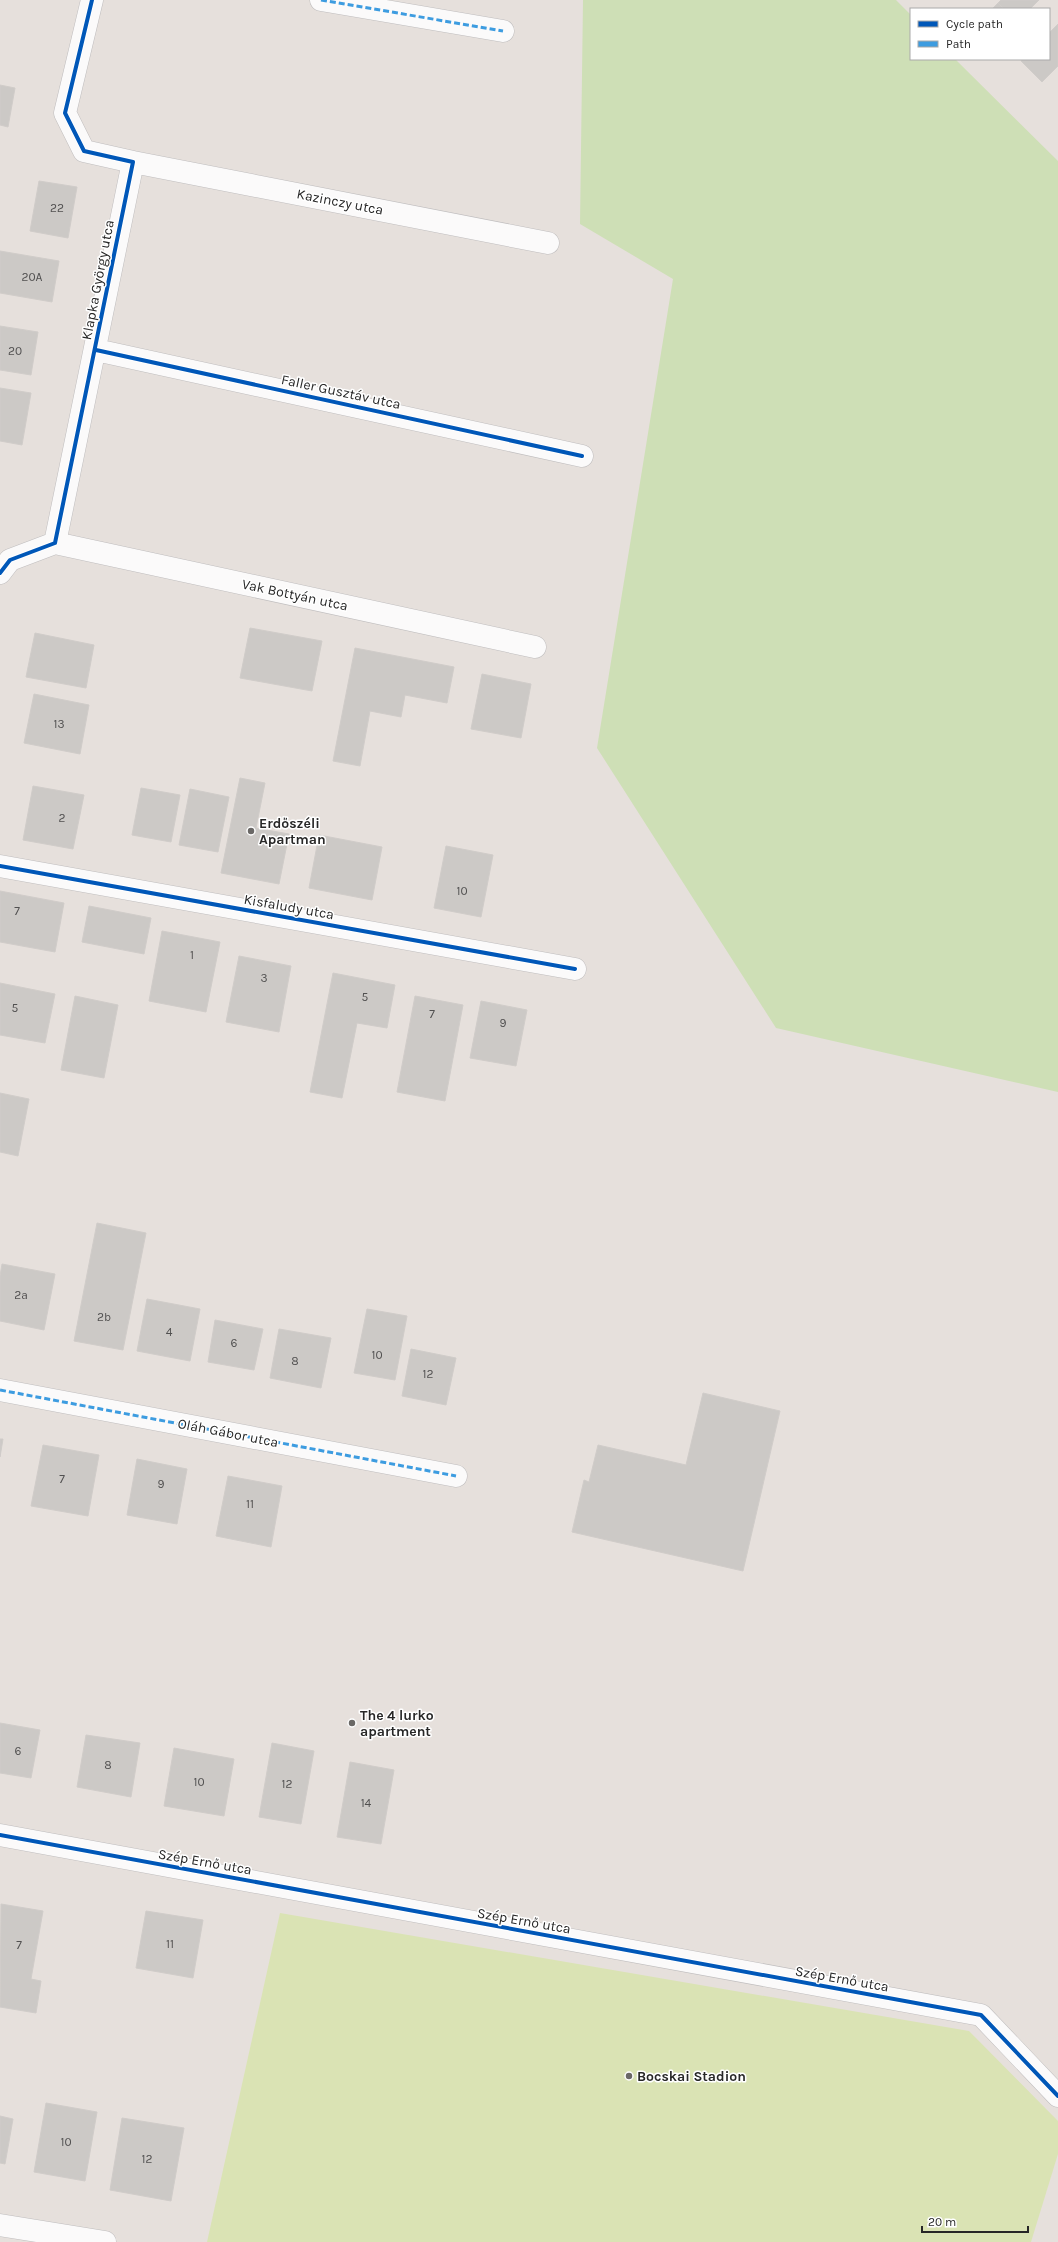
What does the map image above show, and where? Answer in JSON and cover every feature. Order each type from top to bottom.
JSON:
[{"type":"street","points":[[92,0],[65,113],[84,151],[133,162]]},
{"type":"street","points":[[321,0],[503,30]]},
{"type":"street","name":"Kazinczy utca","points":[[133,162],[548,243]]},
{"type":"street","name":"Klapka György utca","points":[[55,543],[96,350],[133,162]]},
{"type":"street","name":"Faller Gusztáv utca","points":[[96,350],[582,456]]},
{"type":"street","points":[[0,573],[10,560],[55,543]]},
{"type":"street","name":"Vak Bottyán utca","points":[[55,543],[535,647]]},
{"type":"street","name":"Kisfaludy utca","points":[[0,866],[574,969]]},
{"type":"street","name":"Oláh Gábor utca","points":[[0,1390],[456,1476]]},
{"type":"street","name":"Szép Ernő utca","points":[[0,1835],[981,2015],[1058,2096]]},
{"type":"street","points":[[0,2225],[105,2242]]},
{"type":"green space","points":[[583,0],[896,0],[910,14],[910,60],[956,60],[1058,161],[1058,1092],[776,1028],[597,748],[673,279],[580,224]]},
{"type":"green space","name":"Bocskai Stadion","points":[[280,1913],[969,2031],[1058,2121],[1058,2154],[1031,2242],[207,2242]]},
{"type":"building","points":[[1001,0],[1039,0],[1031,8],[1003,8],[998,3]]},
{"type":"building","points":[[998,3],[1003,8],[993,8]]},
{"type":"building","points":[[1058,24],[1058,66],[1042,82],[1021,61],[1050,60],[1050,32]]},
{"type":"building","points":[[0,85],[15,88],[8,127],[0,125]]},
{"type":"building","points":[[39,181],[77,187],[68,238],[30,231]]},
{"type":"building","points":[[0,251],[59,261],[52,302],[0,293]]},
{"type":"building","points":[[0,326],[38,332],[31,375],[0,370]]},
{"type":"building","points":[[0,388],[31,393],[22,445],[0,441]]},
{"type":"building","points":[[250,628],[322,641],[312,691],[240,678]]},
{"type":"building","points":[[35,633],[94,645],[86,688],[26,677]]},
{"type":"building","points":[[355,648],[454,667],[447,703],[405,695],[401,717],[370,711],[360,766],[333,761]]},
{"type":"building","points":[[482,674],[531,684],[521,738],[471,729]]},
{"type":"building","points":[[34,694],[89,705],[80,754],[24,743]]},
{"type":"building","name":"Erdőszéli Apartman","points":[[240,778],[265,783],[256,828],[289,834],[279,884],[221,873]]},
{"type":"building","points":[[33,786],[84,795],[73,849],[23,840]]},
{"type":"building","points":[[141,788],[180,795],[171,842],[132,835]]},
{"type":"building","points":[[190,789],[229,797],[218,852],[179,845]]},
{"type":"building","points":[[319,835],[382,847],[372,900],[309,888]]},
{"type":"building","points":[[446,846],[493,855],[481,917],[434,908]]},
{"type":"building","points":[[0,891],[64,903],[55,952],[0,942]]},
{"type":"building","points":[[89,906],[151,918],[144,954],[82,942]]},
{"type":"building","points":[[162,931],[220,942],[206,1012],[149,1001]]},
{"type":"building","points":[[239,956],[291,966],[279,1032],[226,1022]]},
{"type":"building","points":[[333,973],[395,985],[387,1028],[357,1023],[342,1098],[310,1092]]},
{"type":"building","points":[[0,983],[55,994],[45,1043],[0,1035]]},
{"type":"building","points":[[75,996],[118,1005],[104,1078],[61,1070]]},
{"type":"building","points":[[415,996],[463,1005],[445,1101],[397,1092]]},
{"type":"building","points":[[481,1001],[527,1010],[516,1066],[470,1058]]},
{"type":"building","points":[[0,1093],[29,1099],[18,1156],[0,1152]]},
{"type":"building","points":[[97,1223],[146,1233],[123,1350],[74,1341]]},
{"type":"building","points":[[2,1264],[55,1274],[44,1330],[0,1321],[0,1276]]},
{"type":"building","points":[[147,1299],[200,1309],[190,1361],[137,1351]]},
{"type":"building","points":[[367,1309],[407,1316],[395,1380],[354,1373]]},
{"type":"building","points":[[215,1320],[263,1329],[254,1370],[208,1362]]},
{"type":"building","points":[[279,1329],[331,1338],[321,1388],[270,1378]]},
{"type":"building","points":[[411,1349],[456,1358],[446,1405],[402,1396]]},
{"type":"building","points":[[703,1393],[780,1411],[743,1571],[572,1532],[584,1480],[589,1482],[598,1445],[686,1465]]},
{"type":"building","points":[[0,1439],[3,1439],[0,1457]]},
{"type":"building","points":[[43,1445],[99,1455],[88,1516],[31,1506]]},
{"type":"building","points":[[137,1459],[187,1469],[177,1524],[127,1515]]},
{"type":"building","points":[[228,1476],[282,1486],[271,1547],[216,1536]]},
{"type":"building","points":[[0,1723],[40,1730],[31,1778],[0,1773]]},
{"type":"building","points":[[86,1735],[140,1743],[131,1797],[77,1787]]},
{"type":"building","points":[[272,1743],[314,1751],[301,1824],[259,1817]]},
{"type":"building","points":[[174,1748],[234,1759],[224,1816],[164,1806]]},
{"type":"building","points":[[350,1762],[394,1770],[381,1844],[337,1837]]},
{"type":"building","points":[[1,1904],[43,1911],[31,1979],[41,1981],[36,2013],[0,2007]]},
{"type":"building","points":[[146,1911],[203,1920],[193,1978],[136,1968]]},
{"type":"building","points":[[46,2103],[97,2112],[85,2181],[34,2172]]},
{"type":"building","points":[[0,2116],[13,2119],[5,2164],[0,2163]]},
{"type":"building","points":[[122,2118],[184,2128],[171,2201],[110,2190]]},
{"type":"marked path","points":[[321,0],[503,31]]},
{"type":"marked path","points":[[0,1390],[456,1476]]},
{"type":"cycle path","points":[[0,573],[10,560],[55,543],[133,162],[84,151],[65,113],[92,0]]},
{"type":"cycle path","points":[[96,350],[582,456]]},
{"type":"cycle path","points":[[0,866],[575,969]]},
{"type":"cycle path","points":[[0,1835],[981,2015],[1058,2096]]},
{"type":"place","name":"Erdőszéli Apartman","points":[[251,831]]},
{"type":"place","name":"The 4 lurko apartment","points":[[352,1723]]},
{"type":"place","name":"Bocskai Stadion","points":[[629,2076]]}]
